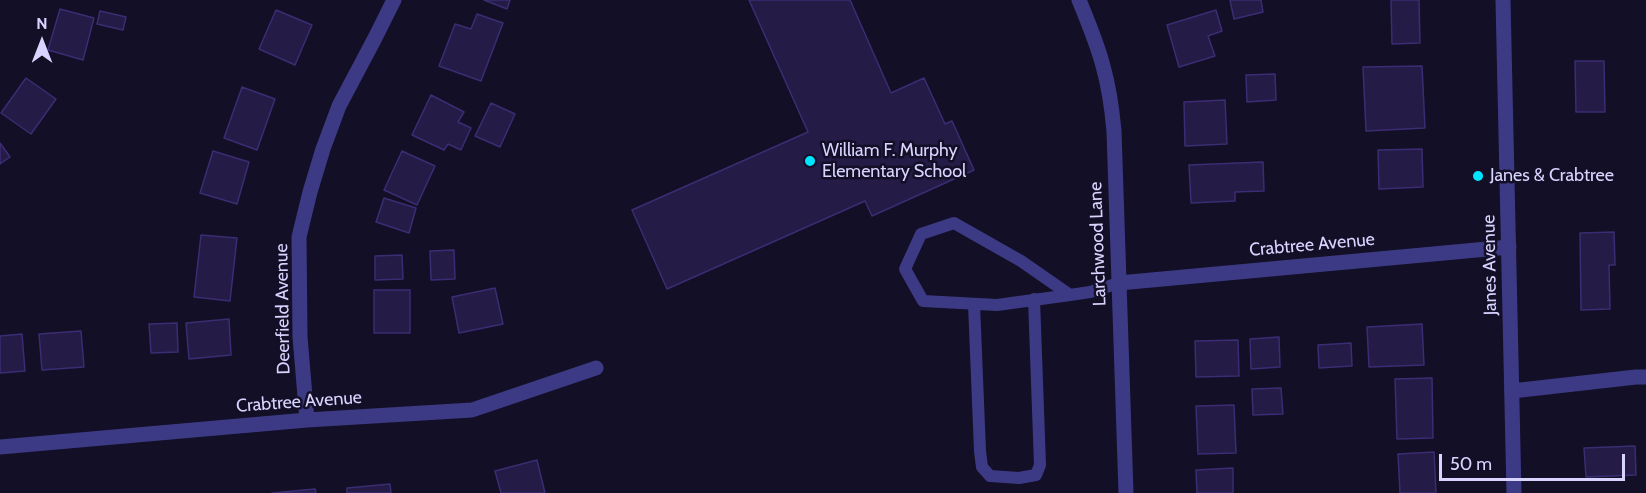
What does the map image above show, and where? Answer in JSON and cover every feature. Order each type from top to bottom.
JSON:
[{"type":"street","name":"Deerfield Avenue","points":[[307,420],[300,337],[299,237],[323,149],[339,106],[394,0]]},
{"type":"street","name":"Larchwood Lane","points":[[1079,0],[1101,59],[1114,131],[1126,493]]},
{"type":"street","name":"Janes Avenue","points":[[1503,0],[1514,493]]},
{"type":"street","name":"Crabtree Avenue","points":[[1119,283],[1509,247]]},
{"type":"street","name":"Crabtree Avenue","points":[[0,447],[307,420],[472,410],[596,368]]},
{"type":"street","points":[[1512,391],[1646,377]]},
{"type":"lane","points":[[1070,295],[1021,261],[954,223],[921,234],[905,269],[923,301],[997,305],[1034,299],[1070,295],[1090,292],[1119,283]]},
{"type":"lane","points":[[974,304],[982,467],[990,476],[1019,478],[1035,475],[1040,465],[1034,299]]},
{"type":"building","points":[[484,0],[510,0],[507,9]]},
{"type":"building","points":[[749,0],[850,0],[891,93],[924,78],[945,124],[952,121],[974,170],[872,216],[865,201],[667,289],[632,210],[808,132]]},
{"type":"building","points":[[1230,0],[1261,0],[1263,12],[1234,19]]},
{"type":"building","points":[[1391,0],[1419,0],[1420,43],[1392,44]]},
{"type":"building","points":[[60,9],[94,18],[83,60],[48,50]]},
{"type":"building","points":[[276,10],[312,25],[295,65],[259,49]]},
{"type":"building","points":[[1216,10],[1222,31],[1208,36],[1215,56],[1179,67],[1167,25]]},
{"type":"building","points":[[100,11],[126,17],[123,30],[97,24]]},
{"type":"building","points":[[477,14],[503,23],[481,81],[439,66],[455,24],[471,29]]},
{"type":"building","points":[[1575,61],[1604,61],[1605,112],[1576,112]]},
{"type":"building","points":[[1422,66],[1425,128],[1366,131],[1363,67]]},
{"type":"building","points":[[1275,74],[1276,100],[1247,102],[1246,75]]},
{"type":"building","points":[[26,78],[56,99],[31,134],[1,113]]},
{"type":"building","points":[[242,87],[275,99],[257,150],[224,138]]},
{"type":"building","points":[[431,95],[464,112],[458,122],[471,128],[461,150],[448,144],[444,150],[412,135]]},
{"type":"building","points":[[1225,100],[1227,144],[1185,146],[1184,102]]},
{"type":"building","points":[[491,103],[515,114],[500,147],[475,136]]},
{"type":"building","points":[[0,143],[10,157],[0,164]]},
{"type":"building","points":[[1422,149],[1423,187],[1379,189],[1378,150]]},
{"type":"building","points":[[213,151],[249,162],[237,204],[200,193]]},
{"type":"building","points":[[402,151],[435,166],[417,205],[384,190]]},
{"type":"building","points":[[1263,162],[1264,191],[1235,192],[1235,201],[1191,203],[1189,165]]},
{"type":"building","points":[[384,198],[416,208],[409,233],[376,222]]},
{"type":"building","points":[[1614,232],[1615,265],[1609,265],[1610,309],[1581,310],[1580,233]]},
{"type":"building","points":[[201,235],[237,238],[230,301],[194,297]]},
{"type":"building","points":[[454,250],[455,279],[431,280],[430,251]]},
{"type":"building","points":[[402,255],[403,279],[375,280],[375,256]]},
{"type":"building","points":[[495,288],[503,324],[459,333],[452,297]]},
{"type":"building","points":[[374,290],[410,290],[410,333],[374,333]]},
{"type":"building","points":[[229,319],[231,355],[189,359],[186,323]]},
{"type":"building","points":[[177,323],[178,352],[151,353],[149,324]]},
{"type":"building","points":[[1422,324],[1424,365],[1369,367],[1367,327]]},
{"type":"building","points":[[81,331],[84,367],[42,370],[39,334]]},
{"type":"building","points":[[22,334],[25,371],[0,373],[0,336]]},
{"type":"building","points":[[1279,337],[1280,367],[1251,369],[1250,339]]},
{"type":"building","points":[[1238,340],[1239,376],[1196,377],[1195,341]]},
{"type":"building","points":[[1351,343],[1352,366],[1319,368],[1318,345]]},
{"type":"building","points":[[1432,378],[1433,438],[1397,439],[1395,379]]},
{"type":"building","points":[[1281,388],[1283,414],[1253,415],[1252,389]]},
{"type":"building","points":[[1234,405],[1236,453],[1198,454],[1196,406]]},
{"type":"building","points":[[1635,446],[1636,475],[1586,477],[1584,448]]},
{"type":"building","points":[[1434,452],[1436,493],[1400,493],[1398,454]]},
{"type":"building","points":[[537,460],[545,493],[501,493],[495,471]]},
{"type":"building","points":[[1233,468],[1233,493],[1197,493],[1196,470]]},
{"type":"building","points":[[390,484],[391,493],[347,493],[347,488]]},
{"type":"building","points":[[315,489],[316,493],[272,493]]},
{"type":"place","name":"William F. Murphy Elementary School","points":[[810,161]]},
{"type":"place","name":"Janes & Crabtree","points":[[1478,176]]}]
